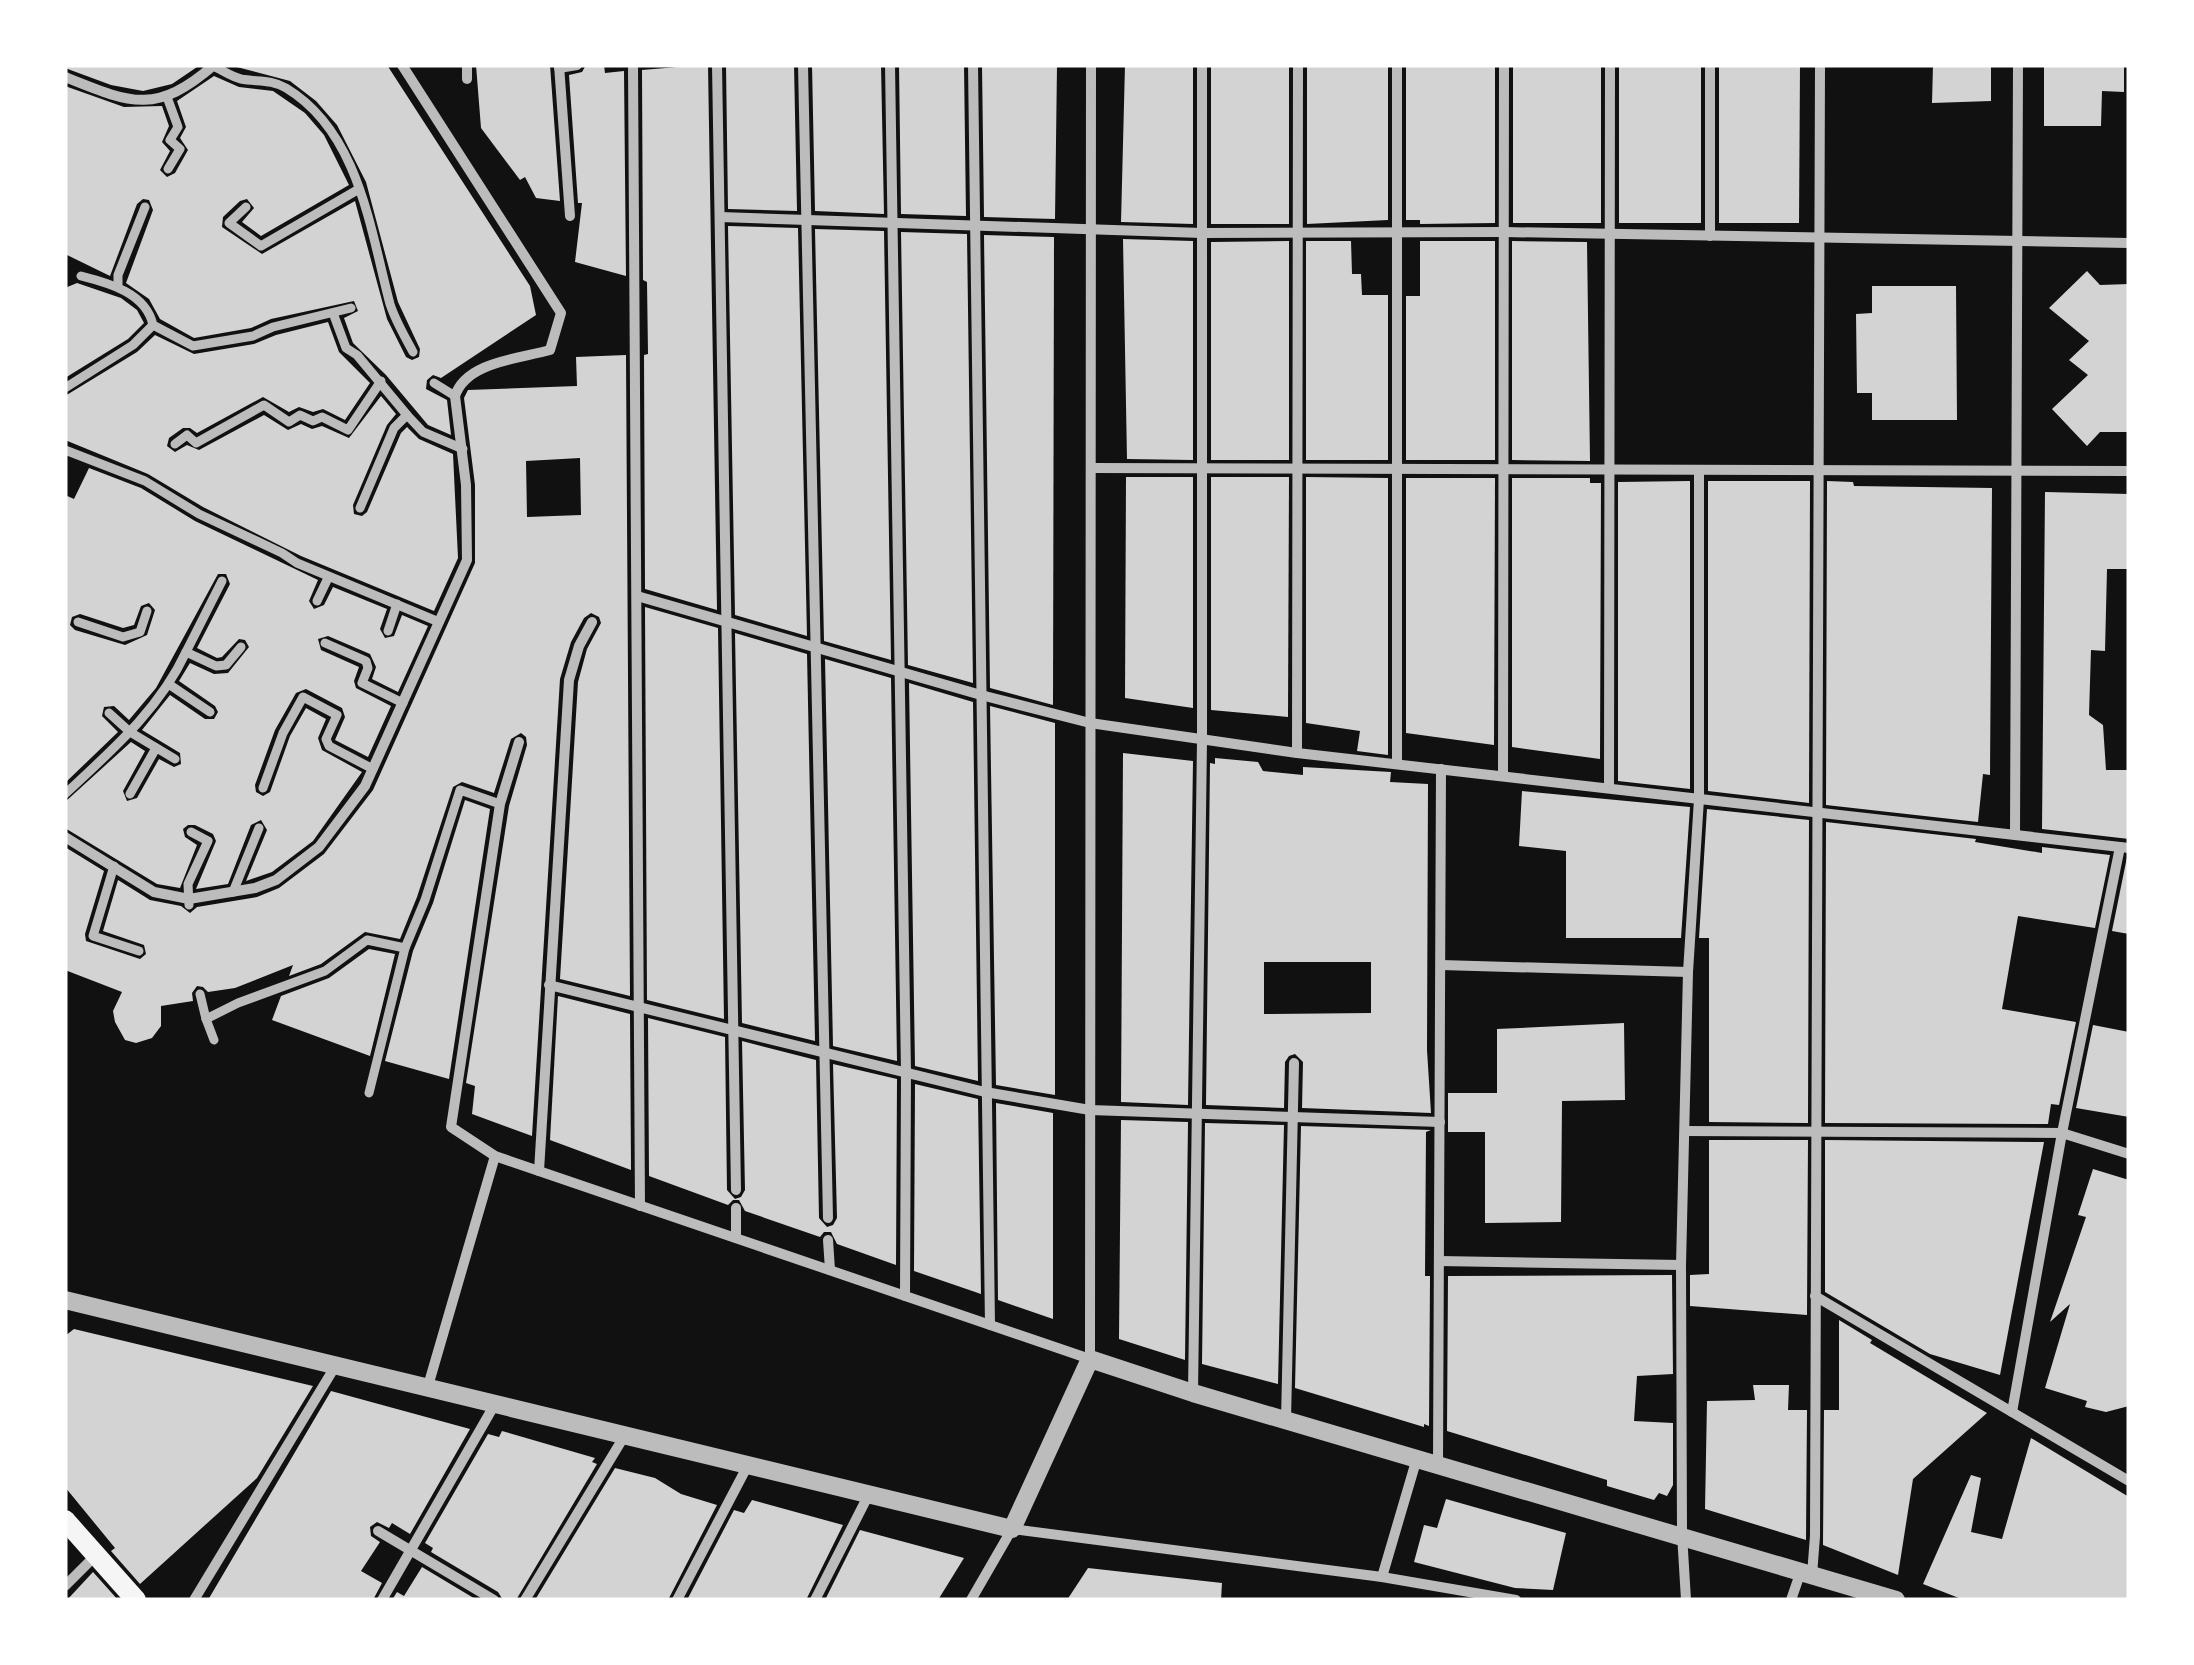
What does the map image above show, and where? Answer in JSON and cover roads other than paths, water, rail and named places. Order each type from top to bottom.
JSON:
[{"type":"main road","points":[[65,1520],[136,1600]]},
{"type":"street","points":[[65,836],[154,892],[189,902],[276,880],[319,848],[373,769],[467,560],[463,449],[456,396],[460,382],[471,372],[550,350],[561,313],[402,65]]},
{"type":"street","points":[[467,65],[467,78]]},
{"type":"street","points":[[570,216],[559,66],[577,65]]},
{"type":"street","points":[[632,65],[640,1206]]},
{"type":"street","points":[[716,65],[736,1190]]},
{"type":"street","points":[[803,65],[828,1218]]},
{"type":"street","points":[[890,65],[906,1296]]},
{"type":"street","points":[[973,65],[990,1325]]},
{"type":"street","points":[[970,1600],[1012,1529],[1090,1359],[1091,65]]},
{"type":"street","points":[[1193,1393],[1202,742],[1202,65]]},
{"type":"street","points":[[1297,753],[1298,65]]},
{"type":"street","points":[[1396,763],[1398,65]]},
{"type":"street","points":[[1503,776],[1504,65]]},
{"type":"street","points":[[1609,788],[1610,65]]},
{"type":"street","points":[[1710,65],[1710,236]]},
{"type":"street","points":[[1791,1600],[1807,1573],[1815,1536],[1820,65]]},
{"type":"street","points":[[2015,834],[2018,65]]},
{"type":"street","points":[[73,78],[142,102],[167,98],[214,66],[242,79],[269,81],[286,88],[312,108],[343,150],[383,264],[391,307],[413,352]]},
{"type":"street","points":[[167,98],[178,127],[170,140],[180,148],[168,168]]},
{"type":"street","points":[[246,207],[229,223],[261,246],[359,189]]},
{"type":"street","points":[[118,285],[145,206]]},
{"type":"street","points":[[720,217],[1202,233],[1504,232],[2129,242]]},
{"type":"street","points":[[81,276],[118,285],[150,312],[153,325],[193,346],[240,339],[351,308]]},
{"type":"street","points":[[334,314],[346,348],[423,432],[463,449]]},
{"type":"street","points":[[65,387],[133,345],[153,325]]},
{"type":"street","points":[[174,444],[187,435],[196,443],[264,405],[289,422],[300,415],[313,421],[322,417],[348,430],[380,382]]},
{"type":"street","points":[[434,383],[456,396]]},
{"type":"street","points":[[360,508],[394,428],[407,414]]},
{"type":"street","points":[[65,450],[145,477],[174,501],[239,536],[328,578],[439,622]]},
{"type":"street","points":[[1091,468],[2129,471]]},
{"type":"street","points":[[1686,1600],[1682,1534],[1681,1265],[1688,972],[1699,799],[1700,470]]},
{"type":"street","points":[[317,600],[328,578]]},
{"type":"street","points":[[65,794],[132,730],[168,689],[222,580]]},
{"type":"street","points":[[637,596],[980,695],[1090,723],[1202,742],[2124,847],[2062,1133],[2012,1412]]},
{"type":"street","points":[[388,631],[398,604]]},
{"type":"street","points":[[78,622],[123,637],[140,632],[147,612]]},
{"type":"street","points":[[540,1171],[569,680],[579,646],[592,622]]},
{"type":"street","points":[[325,643],[366,660],[368,668],[362,683],[404,703]]},
{"type":"street","points":[[186,652],[216,666],[226,665],[241,647]]},
{"type":"street","points":[[168,689],[210,712]]},
{"type":"street","points":[[263,788],[282,733],[303,697],[337,715],[326,740],[329,746],[373,769]]},
{"type":"street","points":[[109,713],[175,759]]},
{"type":"street","points":[[519,742],[500,804],[451,1127],[495,1156],[1193,1393],[1896,1600]]},
{"type":"street","points":[[130,794],[156,748]]},
{"type":"street","points":[[1438,1464],[1442,769]]},
{"type":"street","points":[[369,1093],[405,948],[425,900],[460,790],[500,804]]},
{"type":"street","points":[[233,892],[258,828]]},
{"type":"street","points":[[189,902],[188,884],[208,841],[191,832]]},
{"type":"street","points":[[114,866],[93,936],[138,951]]},
{"type":"street","points":[[206,1019],[326,970],[367,940],[405,948]]},
{"type":"street","points":[[1441,965],[1688,972]]},
{"type":"street","points":[[548,985],[985,1092],[1090,1110],[1440,1122]]},
{"type":"street","points":[[200,994],[214,1040]]},
{"type":"street","points":[[1286,1420],[1294,1063]]},
{"type":"street","points":[[1685,1131],[2062,1133],[2129,1154]]},
{"type":"street","points":[[428,1386],[495,1156]]},
{"type":"street","points":[[736,1208],[736,1238]]},
{"type":"street","points":[[828,1240],[830,1270]]},
{"type":"street","points":[[1440,1261],[1681,1265]]},
{"type":"street","points":[[1815,1296],[2129,1480]]},
{"type":"street","points":[[65,1300],[1012,1529],[1382,1577],[1470,1597],[1516,1600]]},
{"type":"street","points":[[194,1600],[337,1364]]},
{"type":"street","points":[[382,1600],[496,1403]]},
{"type":"street","points":[[524,1600],[625,1434]]},
{"type":"street","points":[[1382,1577],[1417,1458]]},
{"type":"street","points":[[676,1600],[748,1465]]},
{"type":"street","points":[[815,1600],[869,1494]]},
{"type":"street","points":[[378,1530],[494,1600]]},
{"type":"street","points":[[65,1586],[96,1555]]}]
